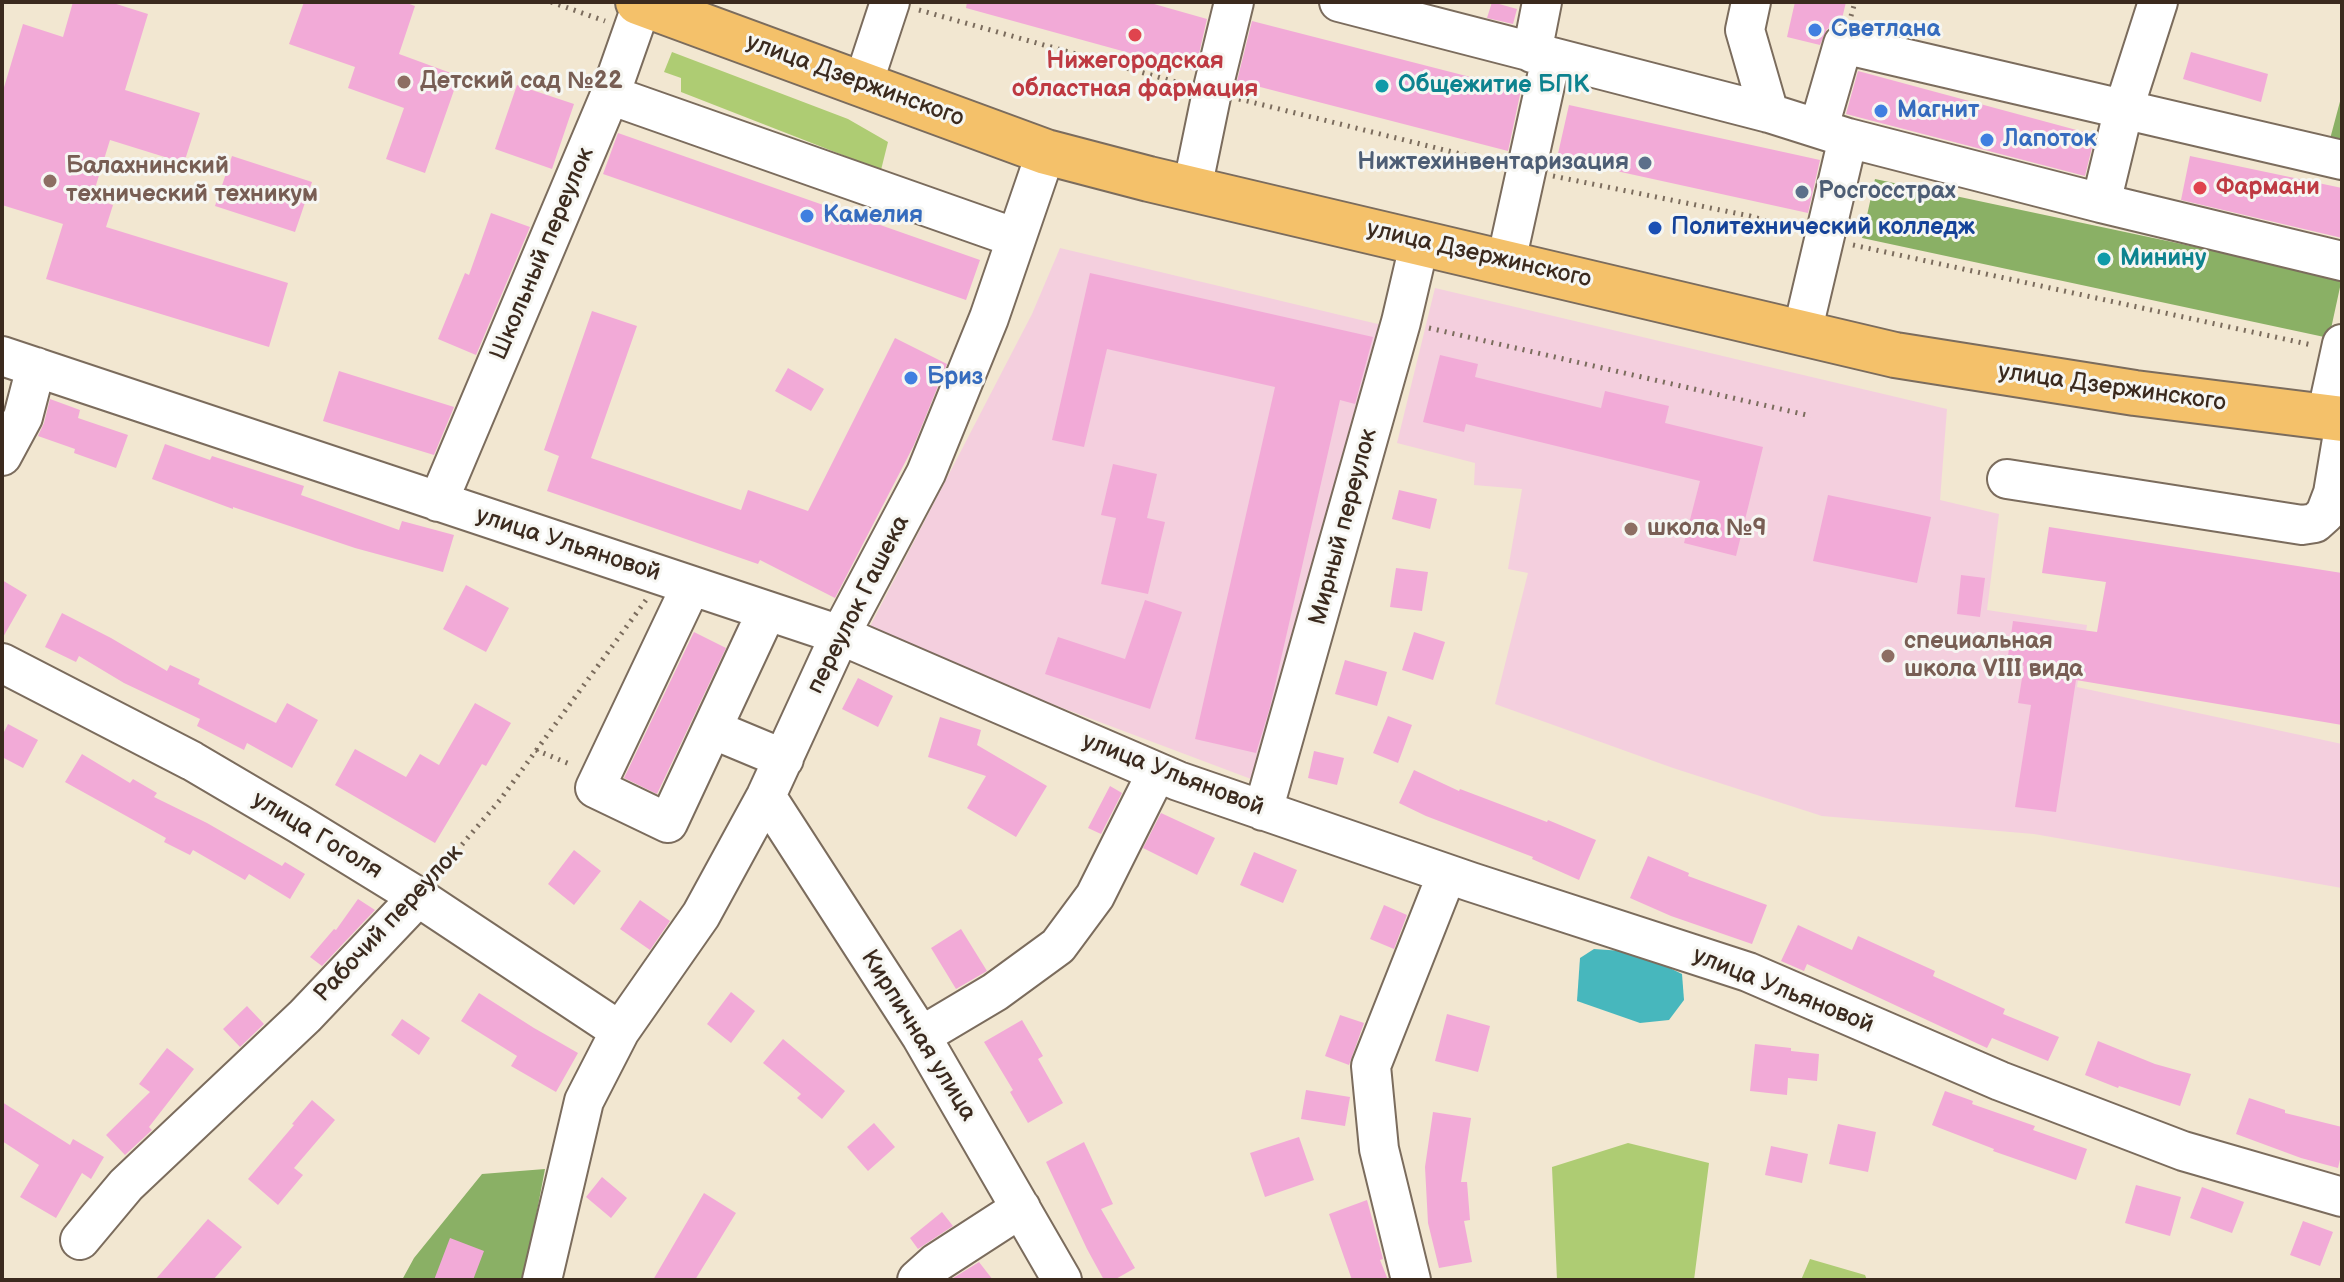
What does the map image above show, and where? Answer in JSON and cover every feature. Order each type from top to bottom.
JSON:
[{"type":"main road","name":"улица Дзержинского","points":[[638,12],[863,84],[1046,152],[1192,189],[1895,355],[2337,425]]},
{"type":"street","points":[[1192,189],[1234,2]]},
{"type":"street","points":[[1339,2],[1382,7],[1542,55],[2101,203],[2342,261]]},
{"type":"street","points":[[1506,262],[1526,171],[1542,55],[1542,2]]},
{"type":"street","points":[[1751,2],[1745,30],[1769,113]]},
{"type":"street","points":[[2101,203],[2124,108],[2158,2]]},
{"type":"street","points":[[863,84],[898,4]]},
{"type":"street","name":"Школьный переулок","points":[[438,502],[610,95],[638,12]]},
{"type":"street","points":[[1802,333],[1825,239],[1843,44],[2342,160]]},
{"type":"street","points":[[610,95],[1016,238]]},
{"type":"street","name":"переулок Гашека","points":[[542,1280],[584,1101],[620,1031],[701,915],[766,796],[840,635],[926,473],[989,318],[1046,152]]},
{"type":"street","name":"Мирный переулок","points":[[1263,811],[1401,322],[1420,241]]},
{"type":"street","points":[[2007,479],[2302,525],[2315,523],[2325,514],[2333,493],[2341,348]]},
{"type":"street","points":[[2,456],[23,417],[19,361]]},
{"type":"street","name":"улица Ульяновой","points":[[19,361],[840,635],[1157,772],[1447,874],[1748,972],[2000,1081],[2183,1151],[2342,1197]]},
{"type":"street","points":[[677,581],[595,788],[668,823],[767,611]]},
{"type":"street","name":"улица Гоголя","points":[[2,663],[192,761],[418,897],[620,1031]]},
{"type":"street","points":[[712,729],[784,759]]},
{"type":"street","points":[[921,1036],[995,992],[1058,946],[1095,896],[1157,772]]},
{"type":"street","name":"Кирпичная улица","points":[[766,796],[921,1036],[1062,1280]]},
{"type":"street","points":[[1411,1280],[1379,1149],[1371,1066],[1447,874]]},
{"type":"street","name":"Рабочий переулок","points":[[80,1240],[126,1185],[305,1016],[418,897]]},
{"type":"street","points":[[917,1280],[936,1263],[1021,1208]]},
{"type":"path","points":[[551,2],[638,12]]},
{"type":"path","points":[[898,4],[1212,92],[1526,171],[1750,216],[1825,239],[2341,348]]},
{"type":"path","points":[[1401,322],[1811,416]]},
{"type":"path","name":"Рабочий переулок","points":[[418,897],[677,581]]},
{"type":"path","points":[[536,750],[600,777]]},
{"type":"shaded area","points":[[1060,248],[1386,326],[1259,782],[866,634],[1032,314]]},
{"type":"shaded area","name":"специальная школа VIII вида","points":[[1435,288],[1947,409],[1940,500],[1999,514],[1987,610],[2087,625],[2077,687],[2342,744],[2342,888],[2034,834],[1822,816],[1673,768],[1495,704],[1528,573],[1508,569],[1522,489],[1474,485],[1475,463],[1397,443]]},
{"type":"green space","points":[[672,52],[848,119],[888,142],[881,170],[681,92],[681,78],[664,72]]},
{"type":"green space","points":[[2342,94],[2342,142],[2330,139]]},
{"type":"green space","points":[[1875,179],[2342,278],[2329,338],[1862,238]]},
{"type":"green space","points":[[1628,1143],[1709,1163],[1694,1280],[1557,1280],[1552,1167]]},
{"type":"green space","points":[[545,1169],[524,1280],[402,1280],[414,1258],[482,1174]]},
{"type":"green space","points":[[1810,1259],[1865,1275],[1867,1280],[1801,1280]]},
{"type":"water","points":[[1594,949],[1637,952],[1682,974],[1684,1000],[1669,1020],[1640,1023],[1577,1001],[1580,958]]},
{"type":"building","name":"Балахнинский технический техникум","points":[[73,2],[110,2],[148,14],[125,90],[200,113],[184,163],[110,140],[92,198],[113,205],[106,227],[288,283],[269,347],[46,279],[63,224],[2,205],[2,94],[23,24],[63,37]]},
{"type":"building","name":"Детский сад №22","points":[[304,2],[404,2],[415,6],[399,54],[459,76],[425,173],[386,159],[404,108],[348,88],[355,67],[289,44]]},
{"type":"building","points":[[967,2],[1147,2],[1207,19],[1195,71],[966,8]]},
{"type":"building","points":[[1492,2],[1517,9],[1513,24],[1487,18]]},
{"type":"building","points":[[1795,2],[1846,2],[1841,23],[1827,29],[1820,45],[1787,37]]},
{"type":"building","name":"Общежитие БПК","points":[[1252,21],[1521,90],[1508,151],[1237,81]]},
{"type":"building","points":[[2191,52],[2268,74],[2261,102],[2183,79]]},
{"type":"building","points":[[1858,71],[2095,135],[2085,176],[1846,114]]},
{"type":"building","points":[[517,85],[574,104],[552,169],[495,149]]},
{"type":"building","points":[[1569,105],[1820,160],[1808,213],[1557,158]]},
{"type":"building","points":[[618,133],[980,260],[966,300],[603,174]]},
{"type":"building","points":[[232,156],[312,182],[295,232],[215,206]]},
{"type":"building","points":[[2190,156],[2342,188],[2342,238],[2181,200]]},
{"type":"building","points":[[491,213],[530,227],[476,355],[438,339],[465,273],[469,275]]},
{"type":"building","points":[[1090,273],[1373,337],[1355,404],[1340,400],[1270,707],[1256,753],[1195,739],[1275,387],[1107,349],[1084,447],[1052,440]]},
{"type":"building","points":[[592,311],[637,326],[591,458],[741,510],[748,490],[808,511],[895,338],[947,364],[914,445],[835,598],[760,560],[758,564],[547,491],[559,456],[544,450]]},
{"type":"building","points":[[1440,355],[1478,364],[1475,377],[1601,408],[1605,391],[1669,406],[1665,423],[1763,447],[1736,556],[1684,543],[1700,481],[1466,424],[1464,432],[1423,422]]},
{"type":"building","points":[[788,368],[824,389],[811,411],[775,391]]},
{"type":"building","points":[[339,371],[454,407],[434,455],[323,421]]},
{"type":"building","points":[[50,399],[80,410],[78,418],[128,435],[116,468],[38,436]]},
{"type":"building","points":[[165,444],[304,486],[301,495],[399,530],[402,521],[454,535],[443,572],[355,548],[152,479]]},
{"type":"building","points":[[1113,464],[1157,474],[1147,518],[1165,522],[1148,594],[1101,584],[1116,518],[1101,515]]},
{"type":"building","points":[[1399,490],[1437,499],[1430,529],[1392,519]]},
{"type":"building","points":[[1828,495],[1931,517],[1917,583],[1813,561]]},
{"type":"building","points":[[2049,527],[2342,573],[2342,725],[2076,680],[2056,812],[2015,807],[2031,705],[2018,703],[2024,666],[2007,663],[2013,621],[2097,632],[2106,582],[2042,573]]},
{"type":"building","points":[[1396,568],[1428,572],[1422,611],[1390,607]]},
{"type":"building","points":[[1961,575],[1985,578],[1980,617],[1957,614]]},
{"type":"building","points":[[2,580],[27,595],[2,639]]},
{"type":"building","points":[[466,585],[509,608],[486,652],[443,629]]},
{"type":"building","points":[[1145,600],[1182,612],[1150,709],[1045,674],[1058,637],[1125,659]]},
{"type":"building","points":[[62,613],[167,671],[170,665],[200,679],[198,684],[276,723],[287,703],[318,720],[292,768],[247,743],[244,750],[197,726],[200,719],[124,683],[79,656],[76,662],[45,647]]},
{"type":"building","points":[[694,632],[726,648],[657,794],[624,778]]},
{"type":"building","points":[[1414,632],[1445,642],[1433,680],[1402,670]]},
{"type":"building","points":[[1345,660],[1387,672],[1377,706],[1335,694]]},
{"type":"building","points":[[858,678],[893,696],[878,727],[842,709]]},
{"type":"building","points":[[475,703],[511,723],[486,766],[482,764],[435,843],[335,785],[355,749],[406,777],[420,754],[439,765]]},
{"type":"building","points":[[1388,716],[1412,725],[1398,763],[1373,753]]},
{"type":"building","points":[[940,717],[981,730],[977,745],[1047,786],[1016,837],[967,808],[986,776],[928,757]]},
{"type":"building","points":[[8,724],[38,740],[23,768],[2,757],[2,736]]},
{"type":"building","points":[[1314,751],[1344,758],[1337,785],[1308,778]]},
{"type":"building","points":[[82,754],[130,783],[133,779],[157,793],[154,797],[282,866],[285,862],[305,874],[290,899],[249,874],[245,880],[193,850],[190,855],[164,842],[166,838],[65,782]]},
{"type":"building","points":[[1414,770],[1459,791],[1548,820],[1596,840],[1579,880],[1533,857],[1399,803]]},
{"type":"building","points":[[1110,786],[1122,793],[1101,834],[1088,828]]},
{"type":"building","points":[[1161,813],[1215,838],[1197,875],[1143,848]]},
{"type":"building","points":[[574,850],[601,871],[574,905],[548,884]]},
{"type":"building","points":[[1254,852],[1297,870],[1283,903],[1240,885]]},
{"type":"building","points":[[1648,856],[1689,873],[1688,876],[1767,905],[1752,944],[1630,898]]},
{"type":"building","points":[[358,899],[375,910],[322,966],[310,957],[336,930]]},
{"type":"building","points":[[640,900],[670,921],[650,950],[620,929]]},
{"type":"building","points":[[1384,905],[1407,915],[1394,949],[1370,939]]},
{"type":"building","points":[[1798,925],[1852,950],[1858,936],[1935,971],[1933,976],[2005,1009],[2003,1014],[2059,1037],[2048,1061],[1992,1038],[1987,1048],[1807,964],[1804,971],[1781,961]]},
{"type":"building","points":[[961,929],[987,971],[956,989],[931,948]]},
{"type":"building","points":[[731,992],[755,1011],[731,1043],[707,1024]]},
{"type":"building","points":[[479,993],[578,1053],[556,1092],[511,1066],[517,1056],[461,1021]]},
{"type":"building","points":[[247,1006],[264,1024],[240,1047],[223,1029]]},
{"type":"building","points":[[1447,1014],[1490,1026],[1478,1072],[1435,1061]]},
{"type":"building","points":[[1340,1015],[1364,1023],[1349,1065],[1325,1056]]},
{"type":"building","points":[[402,1019],[430,1038],[419,1055],[391,1035]]},
{"type":"building","points":[[1022,1020],[1043,1056],[1038,1059],[1063,1103],[1028,1123],[1010,1092],[1013,1090],[984,1042]]},
{"type":"building","points":[[783,1039],[845,1091],[822,1119],[797,1098],[801,1094],[763,1063]]},
{"type":"building","points":[[2098,1041],[2155,1064],[2191,1074],[2180,1106],[2085,1075]]},
{"type":"building","points":[[1755,1044],[1819,1054],[1817,1081],[1788,1078],[1787,1095],[1750,1091]]},
{"type":"building","points":[[167,1048],[194,1069],[149,1127],[152,1130],[125,1155],[106,1135],[150,1092],[139,1084]]},
{"type":"building","points":[[1306,1090],[1350,1097],[1345,1126],[1301,1119]]},
{"type":"building","points":[[1945,1091],[2035,1126],[2033,1130],[2087,1149],[2076,1180],[1993,1151],[1932,1125]]},
{"type":"building","points":[[2249,1098],[2285,1110],[2285,1113],[2342,1127],[2338,1168],[2236,1134]]},
{"type":"building","points":[[312,1100],[335,1120],[294,1168],[303,1175],[278,1205],[248,1179]]},
{"type":"building","points":[[2,1102],[70,1145],[73,1139],[104,1157],[91,1179],[82,1173],[56,1218],[20,1197],[39,1165],[2,1141]]},
{"type":"building","points":[[1433,1112],[1471,1118],[1461,1182],[1467,1182],[1470,1220],[1464,1221],[1472,1262],[1439,1268],[1428,1223],[1425,1167]]},
{"type":"building","points":[[874,1123],[895,1147],[868,1171],[847,1147]]},
{"type":"building","points":[[1838,1124],[1876,1132],[1868,1172],[1829,1164]]},
{"type":"building","points":[[1299,1137],[1314,1180],[1265,1197],[1250,1153]]},
{"type":"building","points":[[1084,1142],[1113,1204],[1101,1209],[1135,1268],[1114,1280],[1104,1280],[1046,1162]]},
{"type":"building","points":[[1771,1146],[1808,1154],[1802,1183],[1765,1175]]},
{"type":"building","points":[[602,1177],[627,1198],[611,1218],[586,1197]]},
{"type":"building","points":[[2136,1185],[2181,1197],[2170,1236],[2125,1223]]},
{"type":"building","points":[[2202,1187],[2244,1202],[2232,1233],[2190,1218]]},
{"type":"building","points":[[704,1193],[736,1213],[695,1280],[653,1280]]},
{"type":"building","points":[[1367,1200],[1383,1259],[1380,1260],[1388,1280],[1352,1280],[1329,1214]]},
{"type":"building","points":[[942,1212],[953,1226],[918,1249],[910,1238]]},
{"type":"building","points":[[208,1219],[242,1247],[213,1280],[155,1280]]},
{"type":"building","points":[[2303,1221],[2333,1232],[2320,1266],[2290,1255]]},
{"type":"building","points":[[450,1238],[484,1251],[473,1280],[434,1280]]},
{"type":"building","points":[[979,1262],[993,1280],[950,1280]]},
{"type":"place","name":"Светлана","points":[[1815,30]]},
{"type":"place","name":"Нижегородская областная фармация","points":[[1135,35]]},
{"type":"place","name":"Детский сад №22","points":[[404,82]]},
{"type":"place","name":"Общежитие БПК","points":[[1382,86]]},
{"type":"place","name":"Магнит","points":[[1881,111]]},
{"type":"place","name":"Лапоток","points":[[1987,140]]},
{"type":"place","name":"Нижтехинвентаризация","points":[[1645,163]]},
{"type":"place","name":"Балахнинский технический техникум","points":[[50,181]]},
{"type":"place","name":"Фармани","points":[[2200,188]]},
{"type":"place","name":"Росгосстрах","points":[[1802,192]]},
{"type":"place","name":"Камелия","points":[[807,216]]},
{"type":"place","name":"Политехнический колледж","points":[[1655,228]]},
{"type":"place","name":"Минину","points":[[2104,259]]},
{"type":"place","name":"Бриз","points":[[911,378]]},
{"type":"place","name":"школа №9","points":[[1631,529]]},
{"type":"place","name":"специальная школа VIII вида","points":[[1888,656]]}]
